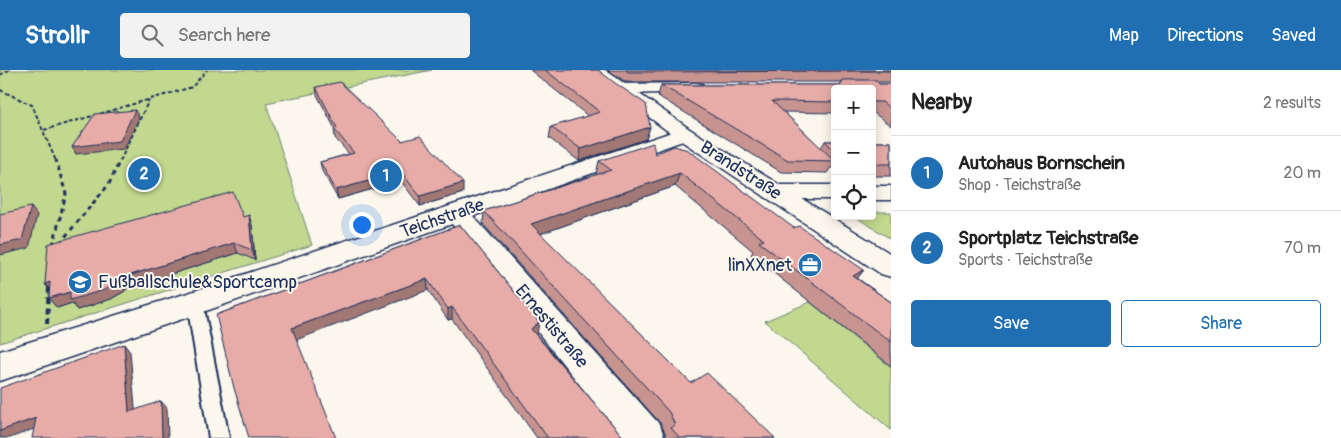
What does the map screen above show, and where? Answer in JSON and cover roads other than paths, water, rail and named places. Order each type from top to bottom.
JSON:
[{"type":"street","name":"Brandstraße","points":[[594,70],[684,134],[891,267]]},
{"type":"street","points":[[620,89],[709,88]]},
{"type":"street","name":"Teichstraße","points":[[0,366],[195,303],[684,134]]},
{"type":"street","points":[[774,192],[831,192]]},
{"type":"street","points":[[876,193],[891,193]]},
{"type":"street","name":"Ernestistraße","points":[[457,213],[646,438]]},
{"type":"lane","points":[[195,303],[220,438]]},
{"type":"place","name":"Sportplatz Teichstraße","points":[[144,174]]},
{"type":"place","name":"Autohaus Bornschein","points":[[386,176]]},
{"type":"place","name":"linXXnet","points":[[810,265]]},
{"type":"place","name":"Fußballschule&Sportcamp","points":[[80,282]]}]
